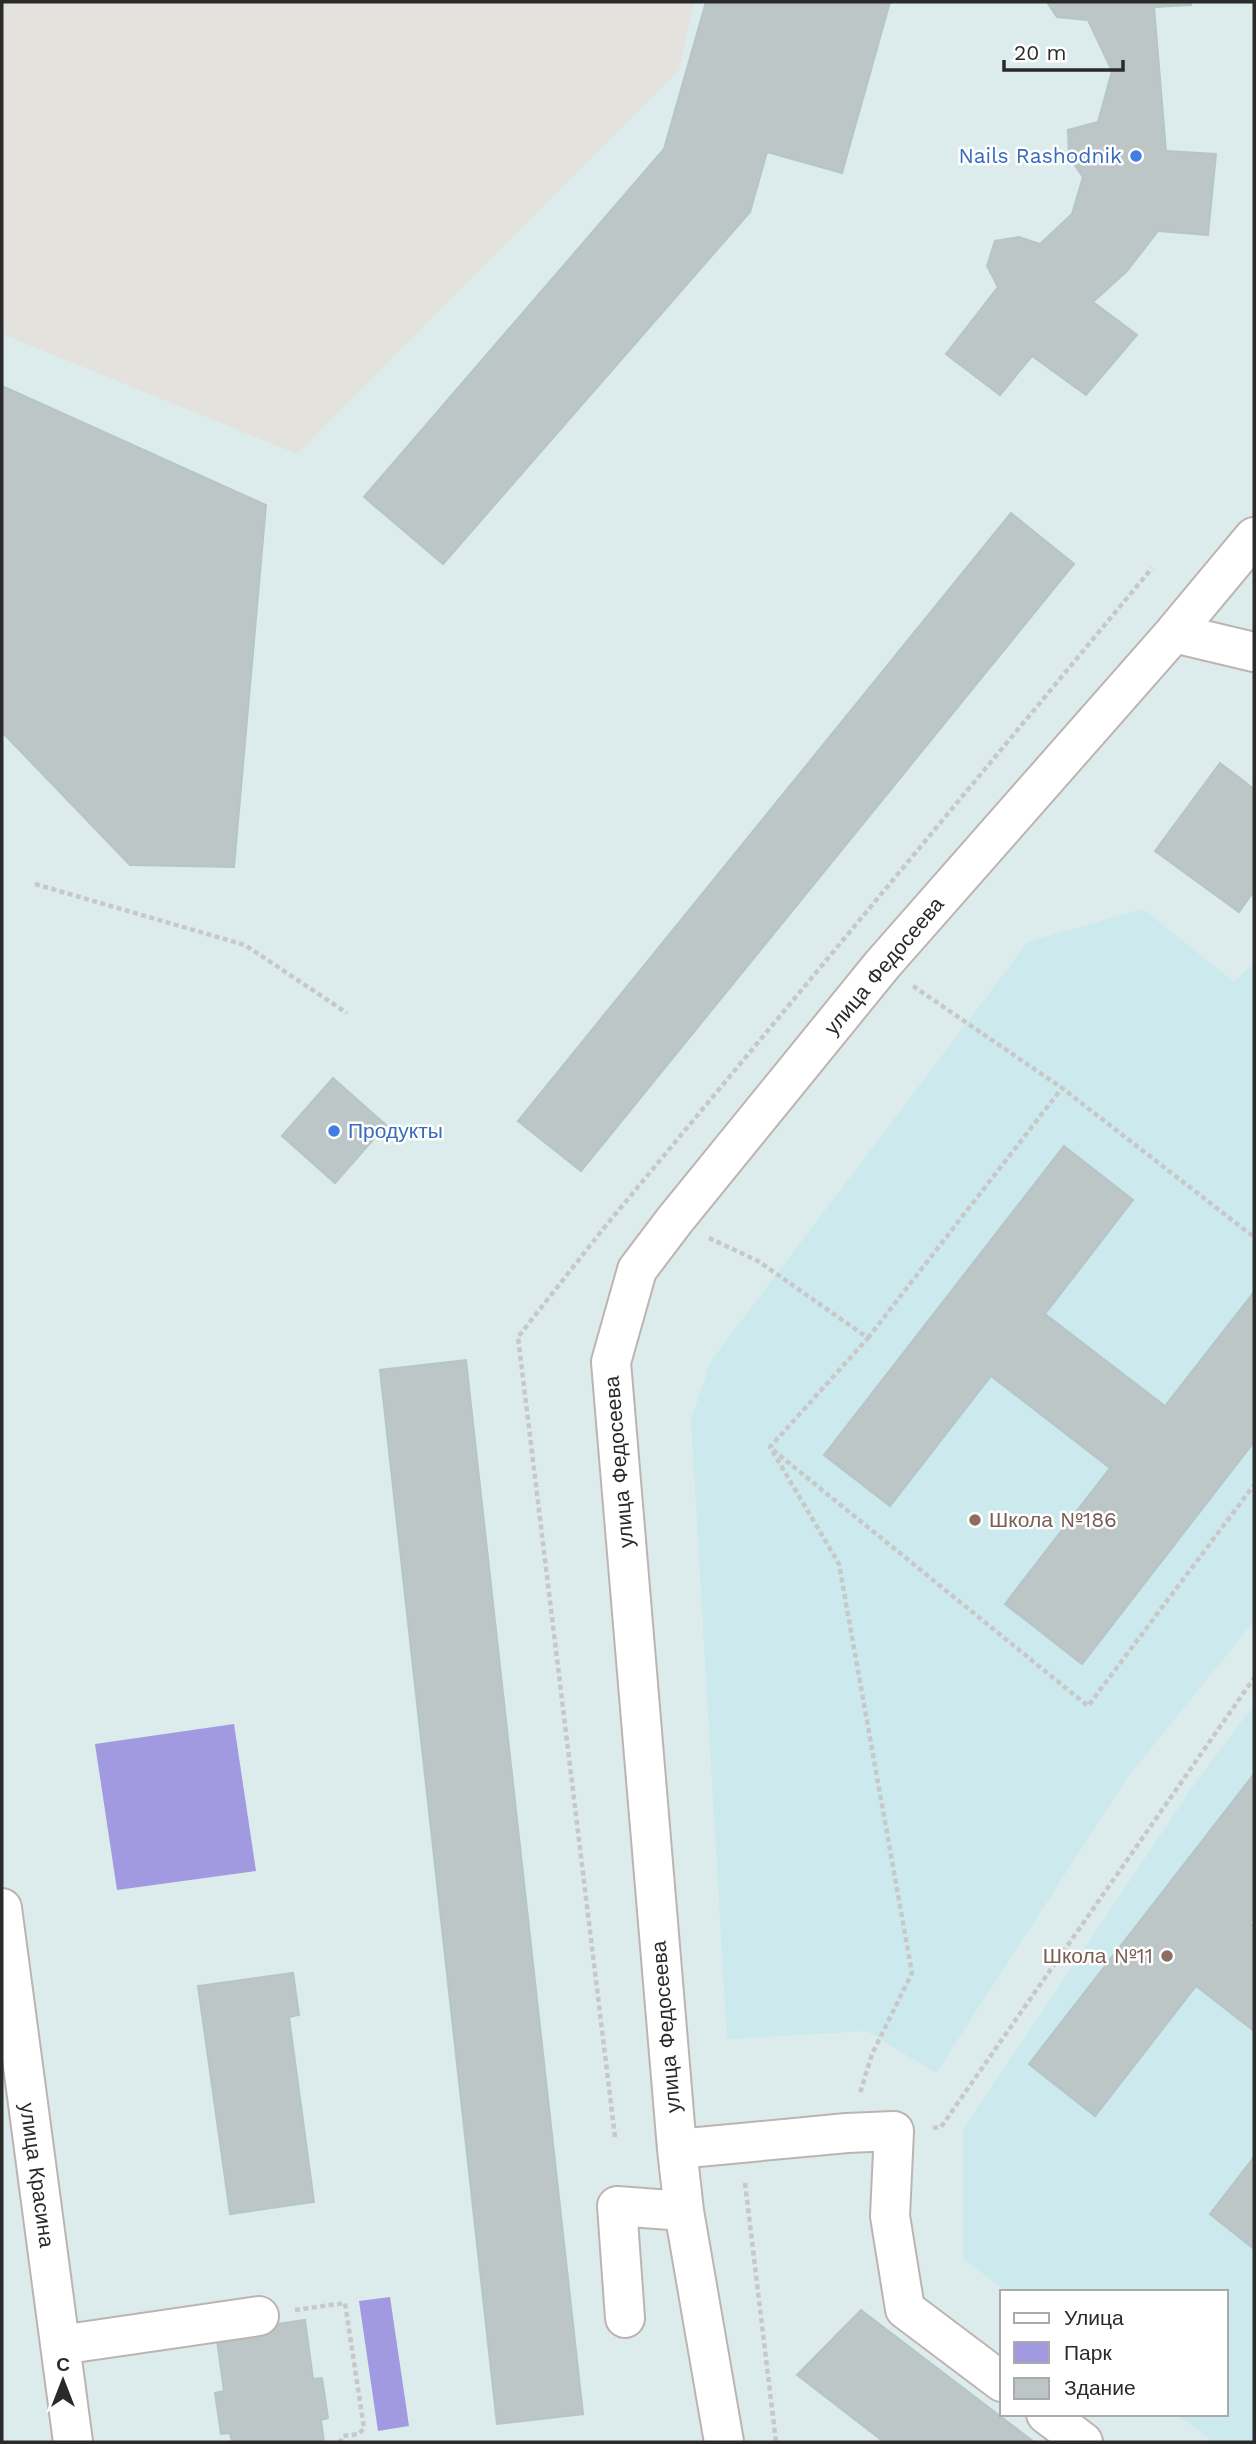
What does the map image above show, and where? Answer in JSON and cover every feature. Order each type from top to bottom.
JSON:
[{"type":"street","name":"улица Федосеева","points":[[724,2442],[684,2211],[677,2149],[611,1362],[637,1270],[674,1221],[882,965],[1174,633],[1254,537]]},
{"type":"street","points":[[1174,633],[1254,652]]},
{"type":"street","name":"улица Красина","points":[[2,1908],[73,2442]]},
{"type":"street","points":[[677,2149],[894,2131],[890,2216],[905,2309],[1000,2380]]},
{"type":"street","points":[[625,2318],[617,2206],[684,2211]]},
{"type":"street","points":[[60,2345],[259,2316]]},
{"type":"street","points":[[1049,2416],[1083,2442]]},
{"type":"path","points":[[615,2137],[518,1337],[603,1229],[1152,568]]},
{"type":"path","points":[[35,884],[244,945],[347,1013]]},
{"type":"path","points":[[882,965],[1062,1088],[1254,1237]]},
{"type":"path","points":[[770,1447],[868,1338],[1062,1088]]},
{"type":"path","points":[[674,1221],[758,1261],[868,1338]]},
{"type":"path","points":[[770,1447],[1088,1706],[1254,1485]]},
{"type":"path","points":[[770,1447],[839,1564],[912,1973],[872,2054],[847,2133]]},
{"type":"path","points":[[894,2131],[941,2127],[1254,1678]]},
{"type":"path","points":[[745,2183],[776,2442]]},
{"type":"path","points":[[259,2316],[345,2303],[364,2428],[359,2434],[343,2436],[340,2442]]},
{"type":"shaded area","points":[[2,2],[694,2],[679,70],[297,454],[2,334]]},
{"type":"shaded area","name":"Школа №186","points":[[1143,909],[1234,982],[1254,963],[1254,1621],[1127,1778],[936,2073],[867,2031],[727,2039],[691,1420],[711,1361],[1028,942]]},
{"type":"shaded area","name":"Школа №11","points":[[1254,1705],[1254,2442],[1214,2442],[1179,2416],[1228,2416],[1228,2290],[1005,2290],[963,2259],[963,2130],[1196,1782]]},
{"type":"green space","points":[[234,1724],[256,1871],[117,1890],[95,1744]]},
{"type":"green space","points":[[390,2297],[409,2426],[378,2431],[359,2301]]},
{"type":"building","points":[[706,2],[890,2],[842,173],[767,152],[750,212],[443,564],[364,497],[664,149]]},
{"type":"building","points":[[1047,2],[1191,2],[1191,5],[1154,7],[1166,151],[1216,154],[1208,235],[1158,231],[1127,271],[1093,302],[1137,335],[1086,395],[1032,356],[1000,395],[946,354],[998,287],[987,266],[995,241],[1019,237],[1040,244],[1072,214],[1083,177],[1069,157],[1068,130],[1098,122],[1112,71],[1088,20],[1057,17]]},
{"type":"building","points":[[2,386],[266,505],[234,867],[130,865],[2,732]]},
{"type":"building","points":[[1011,513],[1074,564],[581,1171],[518,1121]]},
{"type":"building","points":[[1220,763],[1254,789],[1254,891],[1239,912],[1155,851]]},
{"type":"building","name":"Продукты","points":[[333,1078],[386,1125],[335,1183],[282,1136]]},
{"type":"building","points":[[1064,1146],[1133,1200],[1045,1314],[1165,1406],[1254,1292],[1254,1442],[1082,1664],[1005,1604],[1110,1468],[991,1376],[890,1506],[824,1455]]},
{"type":"building","points":[[466,1360],[583,2414],[497,2424],[380,1370]]},
{"type":"building","points":[[1254,1774],[1254,1918],[1250,1923],[1254,1927],[1254,2031],[1196,1986],[1095,2116],[1029,2064]]},
{"type":"building","points":[[293,1973],[299,2015],[289,2017],[314,2202],[230,2214],[198,1986]]},
{"type":"building","points":[[1254,2157],[1254,2249],[1210,2214]]},
{"type":"building","points":[[861,2310],[1034,2442],[884,2442],[797,2375]]},
{"type":"building","points":[[305,2320],[313,2379],[322,2378],[328,2418],[321,2420],[324,2442],[232,2442],[230,2433],[221,2434],[215,2393],[224,2391],[216,2333]]},
{"type":"place","name":"Nails Rashodnik","points":[[1136,156]]},
{"type":"place","name":"Продукты","points":[[334,1131]]},
{"type":"place","name":"Школа №186","points":[[975,1520]]},
{"type":"place","name":"Школа №11","points":[[1167,1956]]}]
